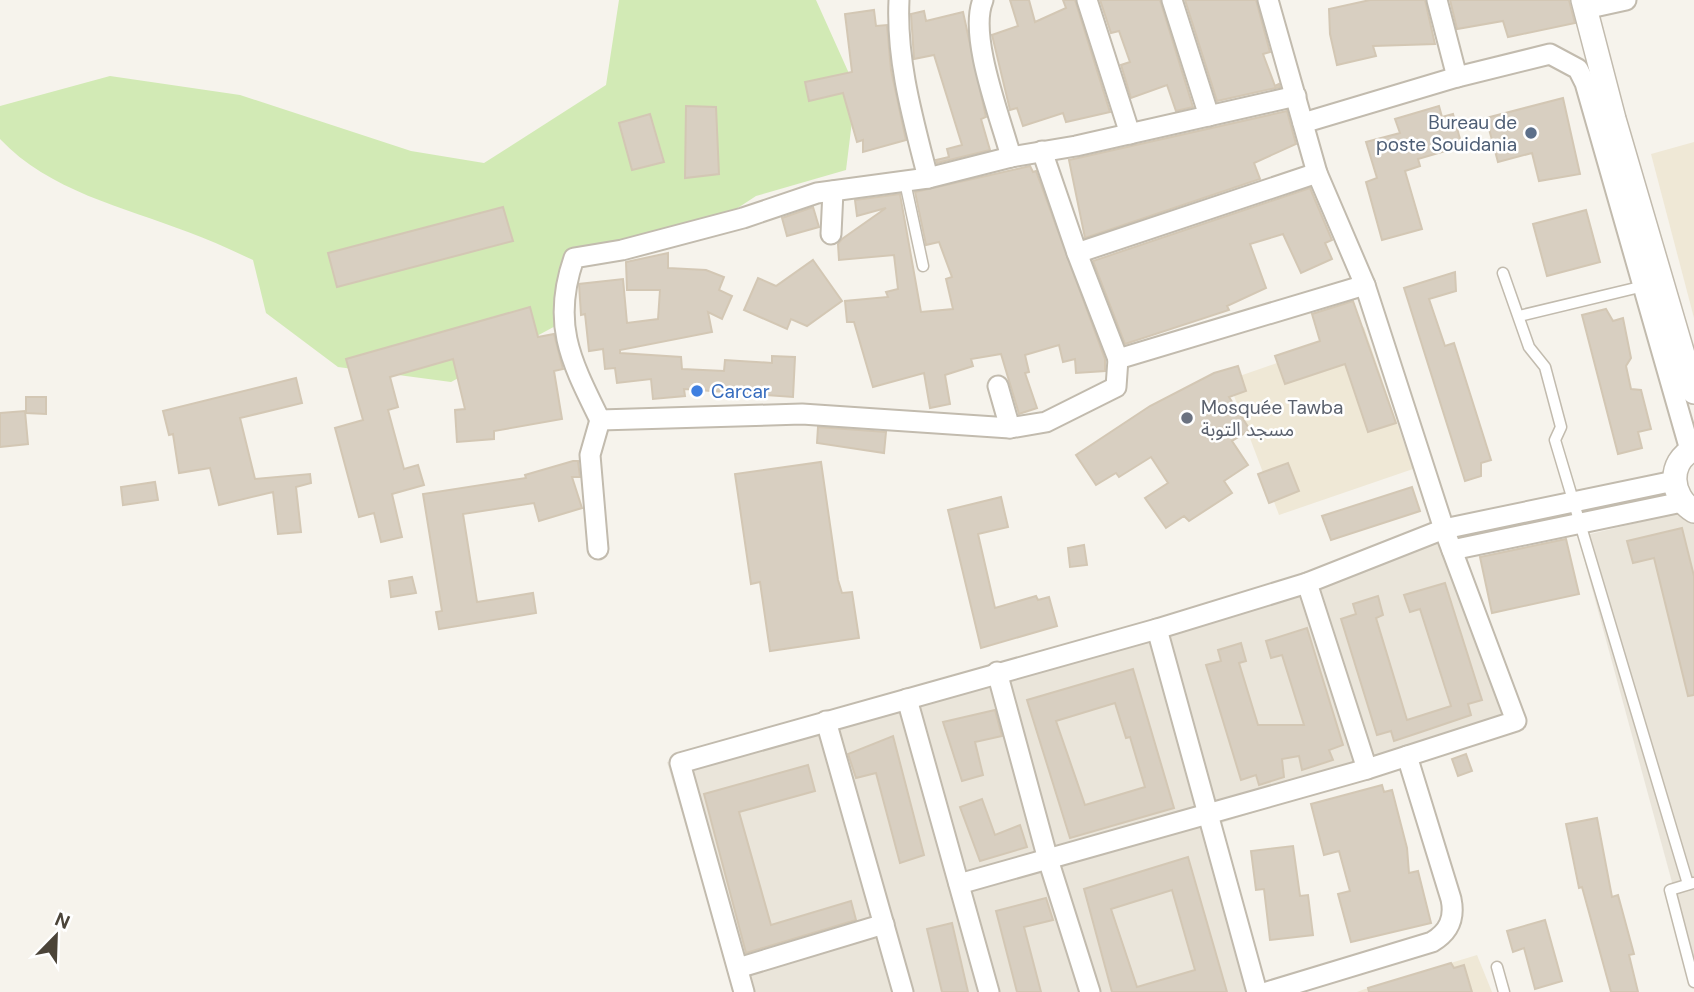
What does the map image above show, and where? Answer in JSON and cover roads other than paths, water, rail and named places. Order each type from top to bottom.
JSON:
[{"type":"street","points":[[899,0],[897,33],[906,91],[928,178]]},
{"type":"street","points":[[983,0],[978,12],[984,55],[1011,157]]},
{"type":"street","points":[[1087,0],[1130,134]]},
{"type":"street","points":[[1172,0],[1209,116]]},
{"type":"street","points":[[959,884],[1047,856],[1367,769],[1516,722],[1444,529],[1365,285],[1317,173],[1268,0]]},
{"type":"street","points":[[1437,0],[1457,77]]},
{"type":"street","points":[[1626,0],[1584,5],[1614,119],[1694,392]]},
{"type":"street","points":[[1303,123],[1457,77],[1550,54],[1578,69],[1585,83],[1692,449],[1681,458],[1683,498]]},
{"type":"street","points":[[598,549],[590,455],[600,421],[565,344],[564,287],[574,258],[622,250],[743,218],[817,193],[928,178],[1011,157],[1130,134],[1296,96]]},
{"type":"street","points":[[600,421],[802,414],[1010,428],[1046,422],[1116,387],[1118,359],[1077,253],[1042,151]]},
{"type":"street","points":[[1077,253],[1317,173]]},
{"type":"street","points":[[831,234],[833,191]]},
{"type":"street","points":[[1118,359],[1365,285]]},
{"type":"street","points":[[998,386],[1010,428]]},
{"type":"street","points":[[1452,550],[1683,498]]},
{"type":"street","points":[[744,992],[680,764],[997,672],[1157,629],[1307,583],[1444,529],[1573,503],[1683,498]]},
{"type":"street","points":[[1307,583],[1367,769]]},
{"type":"street","points":[[1157,629],[1257,992]]},
{"type":"street","points":[[997,672],[1047,856],[1090,992]]},
{"type":"street","points":[[906,699],[989,992]]},
{"type":"street","points":[[826,721],[903,992]]},
{"type":"street","points":[[1267,992],[1432,942],[1446,931],[1452,915],[1451,899],[1407,756]]},
{"type":"street","points":[[738,968],[884,924]]},
{"type":"lane","points":[[905,182],[923,266]]},
{"type":"lane","points":[[1503,273],[1529,347],[1545,367],[1561,427],[1555,440],[1578,523],[1691,884],[1670,890],[1694,982]]},
{"type":"lane","points":[[1519,316],[1645,286]]},
{"type":"lane","points":[[1497,967],[1504,992]]},
{"type":"place","name":"Bureau de poste Souidania","points":[[1531,133]]},
{"type":"place","name":"Carcar","points":[[697,391]]},
{"type":"place","name":"Mosquée Tawba مسجد التوبة","points":[[1187,418]]}]
